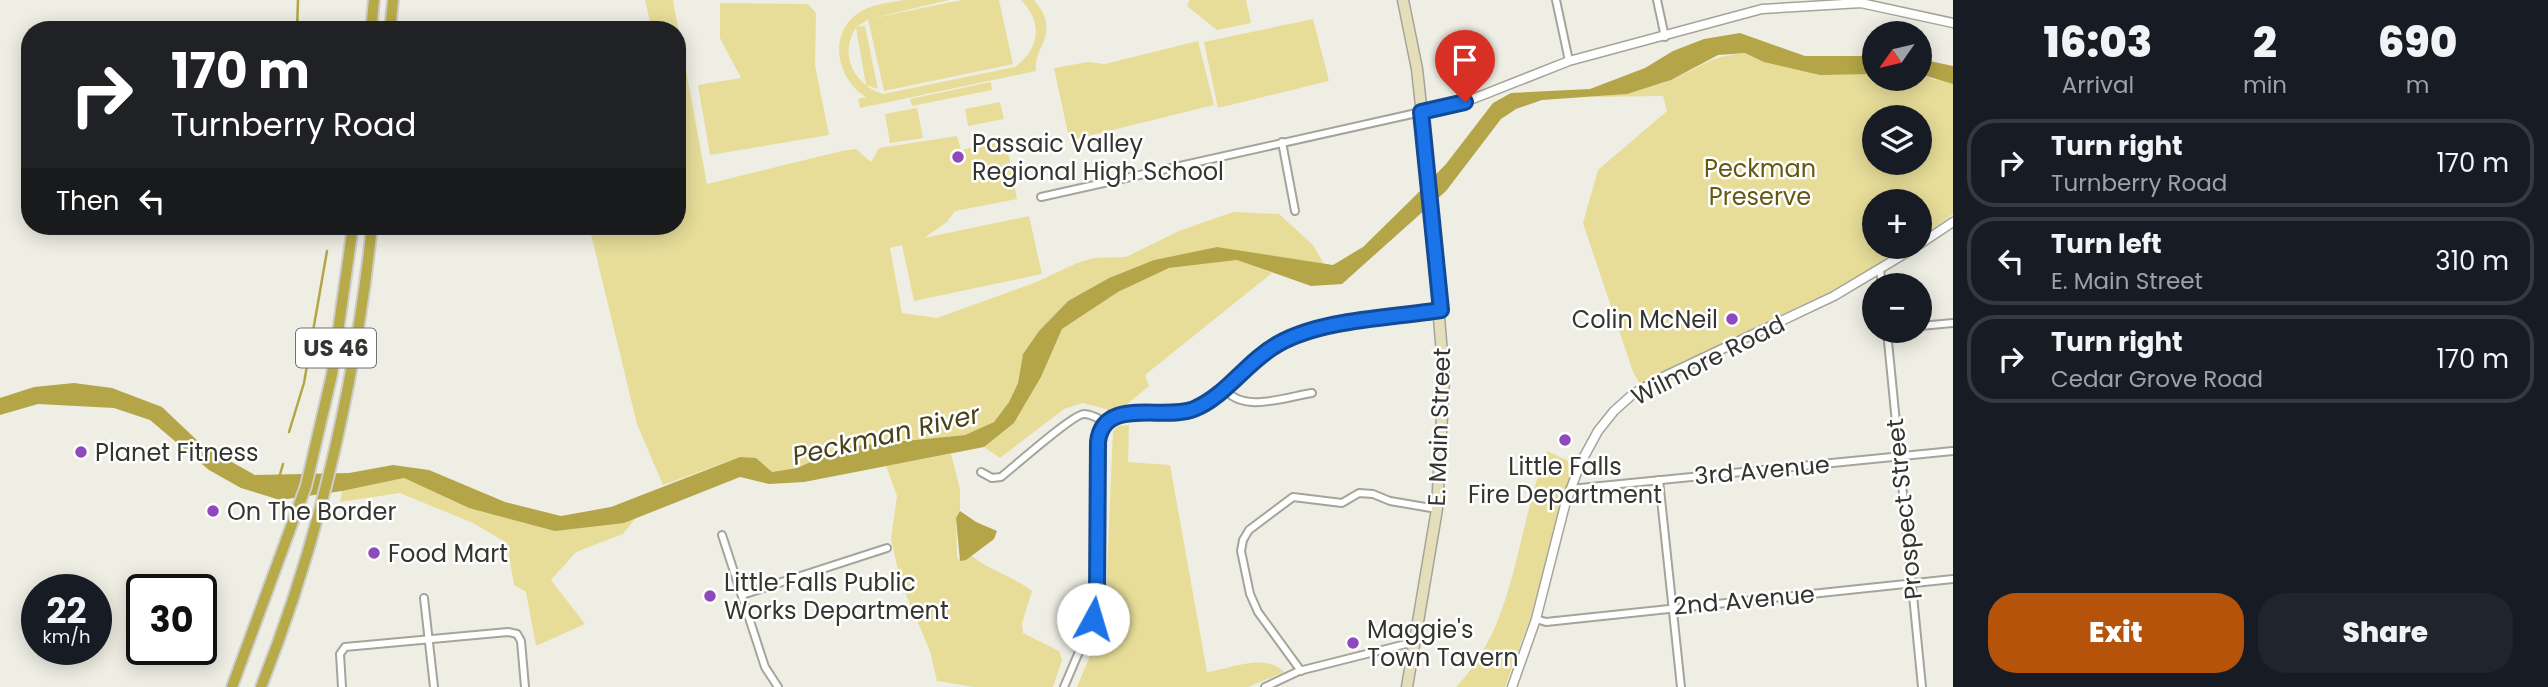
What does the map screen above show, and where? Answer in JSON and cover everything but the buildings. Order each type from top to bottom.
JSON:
[{"type":"highway","points":[[372,21],[374,0]]},
{"type":"highway","points":[[391,21],[396,0]]},
{"type":"highway","name":"US 46","points":[[232,687],[301,506],[332,374],[352,235]]},
{"type":"highway","name":"US 46","points":[[261,687],[290,607],[331,467],[357,345],[371,235]]},
{"type":"main road","name":"E. Main Street","points":[[1403,0],[1417,69],[1428,171],[1441,310],[1444,390],[1437,509],[1407,687]]},
{"type":"street","points":[[1556,0],[1569,61]]},
{"type":"street","points":[[1657,0],[1665,37]]},
{"type":"street","points":[[1041,197],[1465,102],[1569,61],[1665,37],[1761,5],[1861,3],[1953,23]]},
{"type":"street","points":[[1282,142],[1295,211]]},
{"type":"street","name":"Wilmore Road","points":[[1932,236],[1953,222]]},
{"type":"street","name":"Wilmore Road","points":[[1512,687],[1536,619],[1570,489],[1598,431],[1633,394],[1834,296],[1897,259]]},
{"type":"street","points":[[1064,687],[1093,619],[1097,596],[1098,442],[1105,422],[1114,415],[1183,413],[1204,404],[1266,351],[1304,332],[1441,310]]},
{"type":"street","points":[[1932,325],[1953,323]]},
{"type":"street","name":"Prospect Street","points":[[1887,343],[1922,687]]},
{"type":"street","points":[[1224,388],[1232,398],[1247,402],[1312,393]]},
{"type":"street","points":[[981,472],[992,478],[1000,477],[1044,444],[1073,417],[1083,414],[1105,422]]},
{"type":"street","name":"3rd Avenue","points":[[1570,489],[1953,451]]},
{"type":"street","points":[[1659,480],[1681,687]]},
{"type":"street","points":[[1301,671],[1258,612],[1250,594],[1241,551],[1242,540],[1249,530],[1293,497],[1342,503],[1359,493],[1373,494],[1390,501],[1437,509]]},
{"type":"street","points":[[722,535],[765,667],[778,687]]},
{"type":"street","points":[[742,595],[887,548]]},
{"type":"street","name":"2nd Avenue","points":[[1536,619],[1546,622],[1953,579]]},
{"type":"street","points":[[424,598],[434,687]]},
{"type":"street","points":[[342,687],[340,654],[345,647],[512,632],[520,638],[525,687]]},
{"type":"street","points":[[1265,687],[1301,671],[1406,645],[1414,646]]},
{"type":"green space","points":[[645,0],[673,0],[677,21],[650,21]]},
{"type":"green space","points":[[904,0],[949,0],[869,19],[962,0],[999,0],[1013,64],[884,91],[868,19],[857,27],[865,26],[878,89],[866,85],[856,28],[851,38],[849,58],[857,76],[864,84],[873,90],[883,94],[1015,67],[1030,52],[1036,35],[1033,17],[1021,0],[1034,0],[1046,22],[1036,71],[860,108],[858,99],[866,97],[856,89],[843,69],[839,45],[842,34],[848,23],[862,11],[880,4]]},
{"type":"green space","points":[[1190,0],[1246,0],[1251,23],[1217,30],[1187,6]]},
{"type":"green space","points":[[720,3],[808,4],[816,13],[815,65],[829,135],[710,155],[698,85],[741,78],[720,38]]},
{"type":"green space","points":[[1313,19],[1329,81],[1218,108],[1204,42]]},
{"type":"green space","points":[[1198,41],[1214,105],[1076,139],[1068,133],[1054,68],[1088,62],[1105,64]]},
{"type":"green space","name":"Peckman Preserve","points":[[1745,53],[1758,59],[1862,72],[1862,91],[1932,91],[1932,79],[1953,74],[1953,214],[1932,229],[1932,189],[1862,189],[1862,259],[1887,259],[1839,287],[1640,384],[1633,372],[1583,223],[1598,170],[1667,111],[1663,96],[1591,97],[1653,86],[1715,59]]},
{"type":"green space","points":[[686,70],[707,184],[842,151],[856,149],[871,162],[879,148],[957,136],[961,150],[1006,141],[1017,199],[955,211],[947,222],[924,238],[1029,216],[1042,274],[914,301],[902,245],[890,248],[902,313],[937,318],[1034,283],[1077,263],[1094,258],[1126,257],[1179,231],[1233,212],[1279,214],[1313,245],[1324,264],[1217,247],[1154,260],[1109,278],[1068,301],[1039,331],[1023,354],[1018,383],[1009,402],[994,422],[965,435],[844,447],[797,468],[771,472],[756,458],[740,457],[663,485],[637,424],[591,235],[686,235]]},
{"type":"green space","points":[[991,82],[992,90],[912,106],[910,99]]},
{"type":"green space","points":[[1000,102],[1004,119],[968,126],[965,109]]},
{"type":"green space","points":[[917,108],[923,138],[890,143],[885,114]]},
{"type":"green space","points":[[1238,260],[1272,273],[1145,375],[1149,386],[1126,405],[1109,410],[1083,403],[1064,409],[1000,458],[984,447],[1014,423],[1041,377],[1062,329],[1118,292],[1169,268]]},
{"type":"green space","points":[[1129,425],[1128,462],[1170,465],[1207,672],[1257,662],[1276,666],[1284,672],[1248,687],[1077,687],[1105,620],[1113,431],[1118,426]]},
{"type":"green space","points":[[1547,451],[1575,464],[1564,493],[1535,605],[1505,687],[1456,687],[1476,662],[1492,635],[1513,574],[1528,511]]},
{"type":"green space","points":[[951,454],[960,489],[960,511],[956,518],[957,557],[960,561],[972,556],[1032,591],[1022,623],[1023,633],[1059,651],[1062,660],[1053,687],[974,687],[937,681],[930,651],[901,583],[891,539],[897,496],[886,466]]},
{"type":"green space","points":[[404,478],[469,508],[614,524],[635,519],[623,534],[576,552],[551,580],[585,624],[536,646],[526,592],[514,585],[507,543],[473,523],[400,493],[340,502],[342,491]]},
{"type":"shaded area","points":[[1740,33],[1805,56],[1862,56],[1862,74],[1820,75],[1764,62],[1745,53],[1718,55],[1671,80],[1627,94],[1542,100],[1516,109],[1501,119],[1446,191],[1342,284],[1311,286],[1237,260],[1169,268],[1118,292],[1062,329],[1041,377],[1014,423],[984,447],[804,482],[769,484],[740,477],[624,523],[555,531],[469,508],[404,478],[280,500],[241,488],[209,470],[150,420],[114,408],[38,404],[0,415],[0,398],[34,387],[74,383],[112,388],[162,407],[203,446],[255,475],[349,473],[393,465],[429,470],[505,502],[561,516],[611,507],[740,457],[756,458],[772,472],[797,468],[844,447],[965,435],[994,422],[1009,402],[1018,383],[1023,354],[1039,331],[1068,301],[1109,278],[1154,260],[1217,247],[1333,265],[1363,247],[1416,195],[1446,164],[1493,103],[1511,93],[1590,89],[1645,68],[1673,51],[1704,39]]},
{"type":"shaded area","points":[[1932,62],[1953,66],[1953,84],[1932,78]]},
{"type":"shaded area","points":[[960,511],[997,531],[994,539],[966,560],[960,561],[956,518]]},
{"type":"waterway","points":[[297,21],[298,0]]},
{"type":"waterway","points":[[289,432],[304,383],[327,251]]},
{"type":"waterway","points":[[279,478],[283,464]]},
{"type":"place","name":"Passaic Valley Regional High School","points":[[958,157]]},
{"type":"place","name":"Colin McNeil","points":[[1732,319]]},
{"type":"place","name":"Little Falls Fire Department","points":[[1565,440]]},
{"type":"place","name":"Planet Fitness","points":[[81,452]]},
{"type":"place","name":"On The Border","points":[[213,511]]},
{"type":"place","name":"Food Mart","points":[[374,553]]},
{"type":"place","name":"Little Falls Public Works Department","points":[[710,596]]},
{"type":"place","name":"Maggie's Town Tavern","points":[[1353,643]]},
{"type":"route","points":[[1093,619],[1097,596],[1098,442],[1099,432],[1105,422],[1114,415],[1173,415],[1204,404],[1266,351],[1304,332],[1441,310],[1421,112],[1465,102]]},
{"type":"water label","name":"Peckman River","points":[[886,435]]}]
